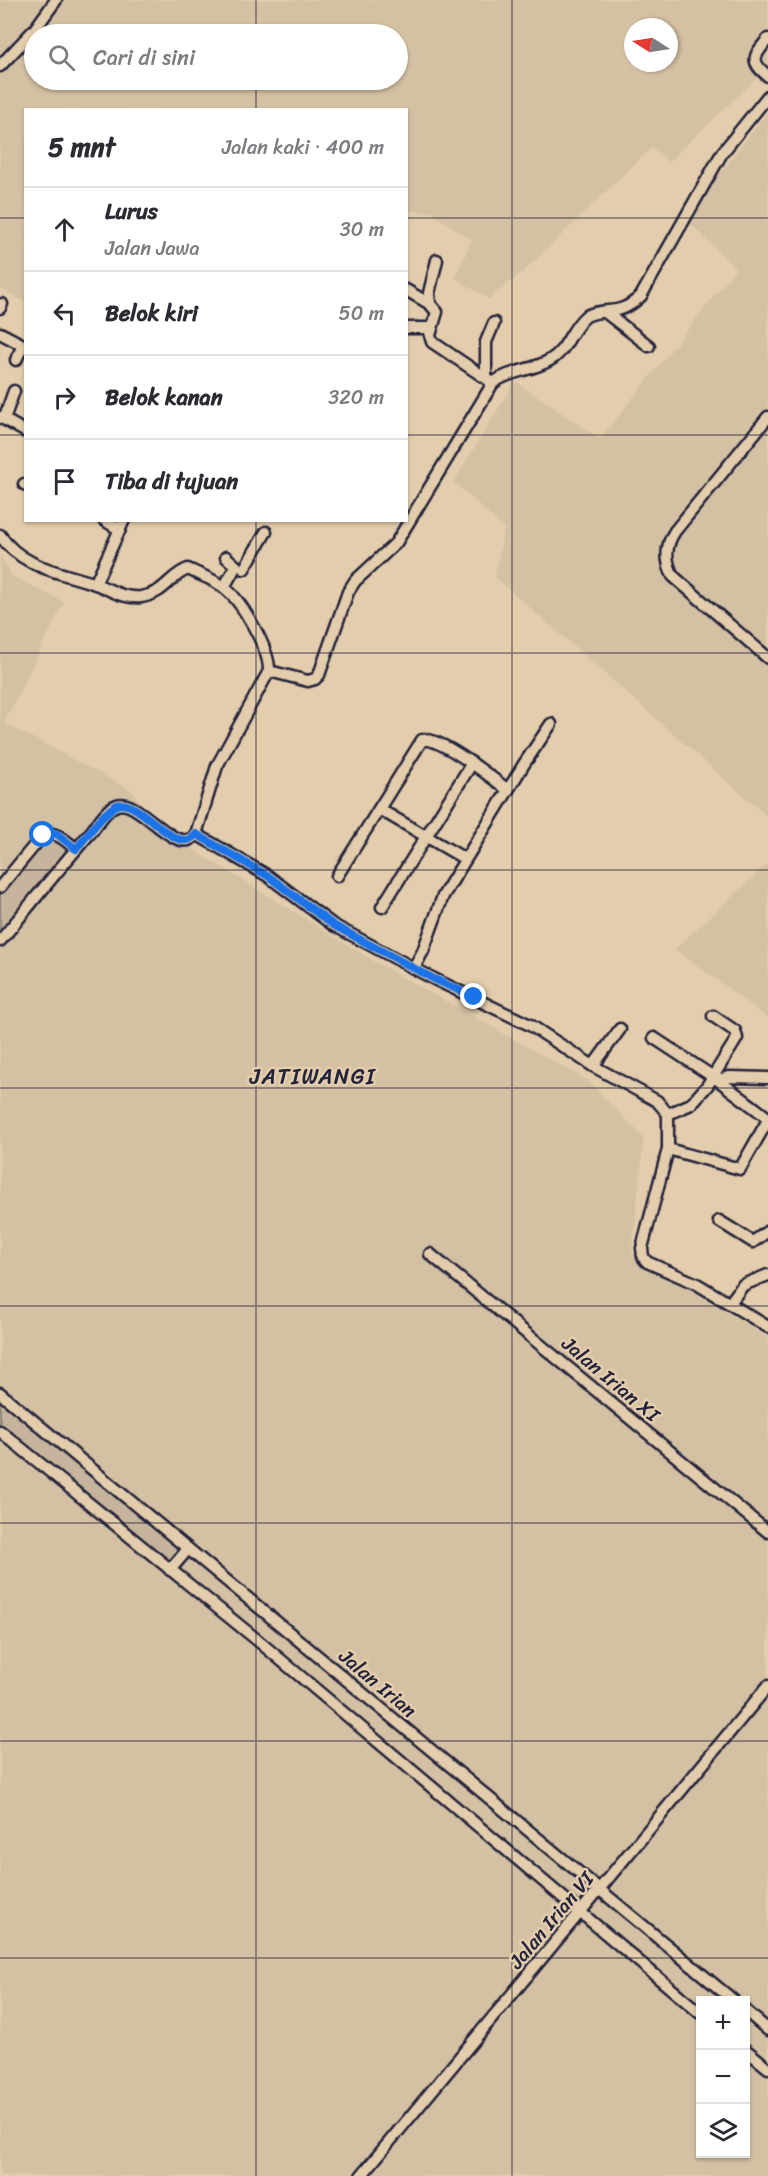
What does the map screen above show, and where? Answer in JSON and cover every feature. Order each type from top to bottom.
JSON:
[{"type":"street","points":[[38,24],[56,0]]},
{"type":"street","points":[[766,73],[755,62],[756,55],[768,39]]},
{"type":"street","points":[[0,66],[24,40]]},
{"type":"street","points":[[490,380],[550,361],[561,350],[583,318],[629,306],[641,296],[722,153],[768,96]]},
{"type":"street","points":[[430,304],[429,290],[437,261]]},
{"type":"street","points":[[408,291],[430,304],[437,312],[430,337],[432,342],[490,380]]},
{"type":"street","points":[[605,312],[649,346]]},
{"type":"street","points":[[269,671],[308,681],[315,680],[319,675],[348,592],[355,580],[396,543],[490,380],[486,345],[494,323]]},
{"type":"street","points":[[408,328],[432,328]]},
{"type":"street","points":[[0,333],[23,345],[16,360]]},
{"type":"street","points":[[14,391],[2,418],[24,431]]},
{"type":"street","points":[[768,417],[675,531],[666,552],[673,576],[768,658]]},
{"type":"street","points":[[95,584],[122,525]]},
{"type":"street","points":[[224,587],[244,569],[266,532]]},
{"type":"street","points":[[0,535],[14,552],[35,564],[95,584],[121,597],[142,597],[162,591],[181,571],[188,568],[224,587],[236,598],[265,649],[269,662],[269,671],[217,766],[193,838],[176,839],[135,809],[118,805],[110,810],[76,849],[0,941]]},
{"type":"street","points":[[226,557],[244,569]]},
{"type":"street","points":[[414,968],[423,951],[443,896],[551,724]]},
{"type":"street","points":[[337,876],[422,740],[429,739],[472,763],[508,790]]},
{"type":"street","points":[[382,908],[472,763]]},
{"type":"street","points":[[379,809],[465,859]]},
{"type":"street","points":[[0,887],[43,835],[50,832],[57,834],[76,849]]},
{"type":"street","points":[[196,834],[268,876],[333,925],[414,968],[530,1024],[593,1066],[657,1101],[668,1114],[668,1149],[642,1248],[643,1257],[655,1266],[678,1275],[730,1303],[768,1327]]},
{"type":"street","points":[[668,1114],[691,1104],[715,1078],[734,1044],[737,1035],[735,1031],[713,1016]]},
{"type":"street","points":[[593,1066],[620,1029]]},
{"type":"street","points":[[654,1038],[715,1078],[768,1119],[740,1169],[668,1149]]},
{"type":"street","points":[[715,1078],[768,1078]]},
{"type":"street","points":[[719,1221],[753,1242],[768,1231]]},
{"type":"street","name":"Jalan Irian XI","points":[[430,1254],[768,1532]]},
{"type":"street","points":[[730,1303],[743,1285],[768,1275]]},
{"type":"street","name":"Jalan Irian","points":[[0,1393],[727,1996]]},
{"type":"street","points":[[0,1431],[256,1639],[696,2010]]},
{"type":"street","points":[[170,1570],[188,1549]]},
{"type":"street","name":"Jalan Irian VI","points":[[361,2176],[768,1686]]},
{"type":"street","points":[[750,2014],[768,2030]]},
{"type":"street","points":[[750,2053],[768,2068]]},
{"type":"shaded area","points":[[0,0],[768,0],[768,86],[757,78],[668,162],[652,147],[525,270],[489,299],[455,278],[472,240],[430,212],[408,211],[408,108],[24,108],[24,301],[0,288]]},
{"type":"shaded area","points":[[768,112],[768,817],[495,577],[504,528],[454,482],[515,381],[600,439],[736,269],[685,218]]},
{"type":"shaded area","points":[[0,556],[12,576],[64,602],[4,723],[131,790],[163,831],[375,962],[587,1080],[644,1138],[632,1252],[768,1338],[768,2176],[0,2176]]},
{"type":"shaded area","points":[[43,835],[76,849],[0,941],[0,887]]},
{"type":"shaded area","points":[[768,864],[768,1018],[675,949]]},
{"type":"shaded area","points":[[0,1393],[188,1549],[170,1570],[0,1430]]},
{"type":"district","name":"JATIWANGI","points":[[313,1076]]},
{"type":"route","points":[[43,835],[50,832],[57,834],[76,849],[110,810],[118,805],[125,805],[135,809],[176,839],[187,840],[196,834],[212,842],[268,876],[333,925],[434,979],[474,997]]}]
